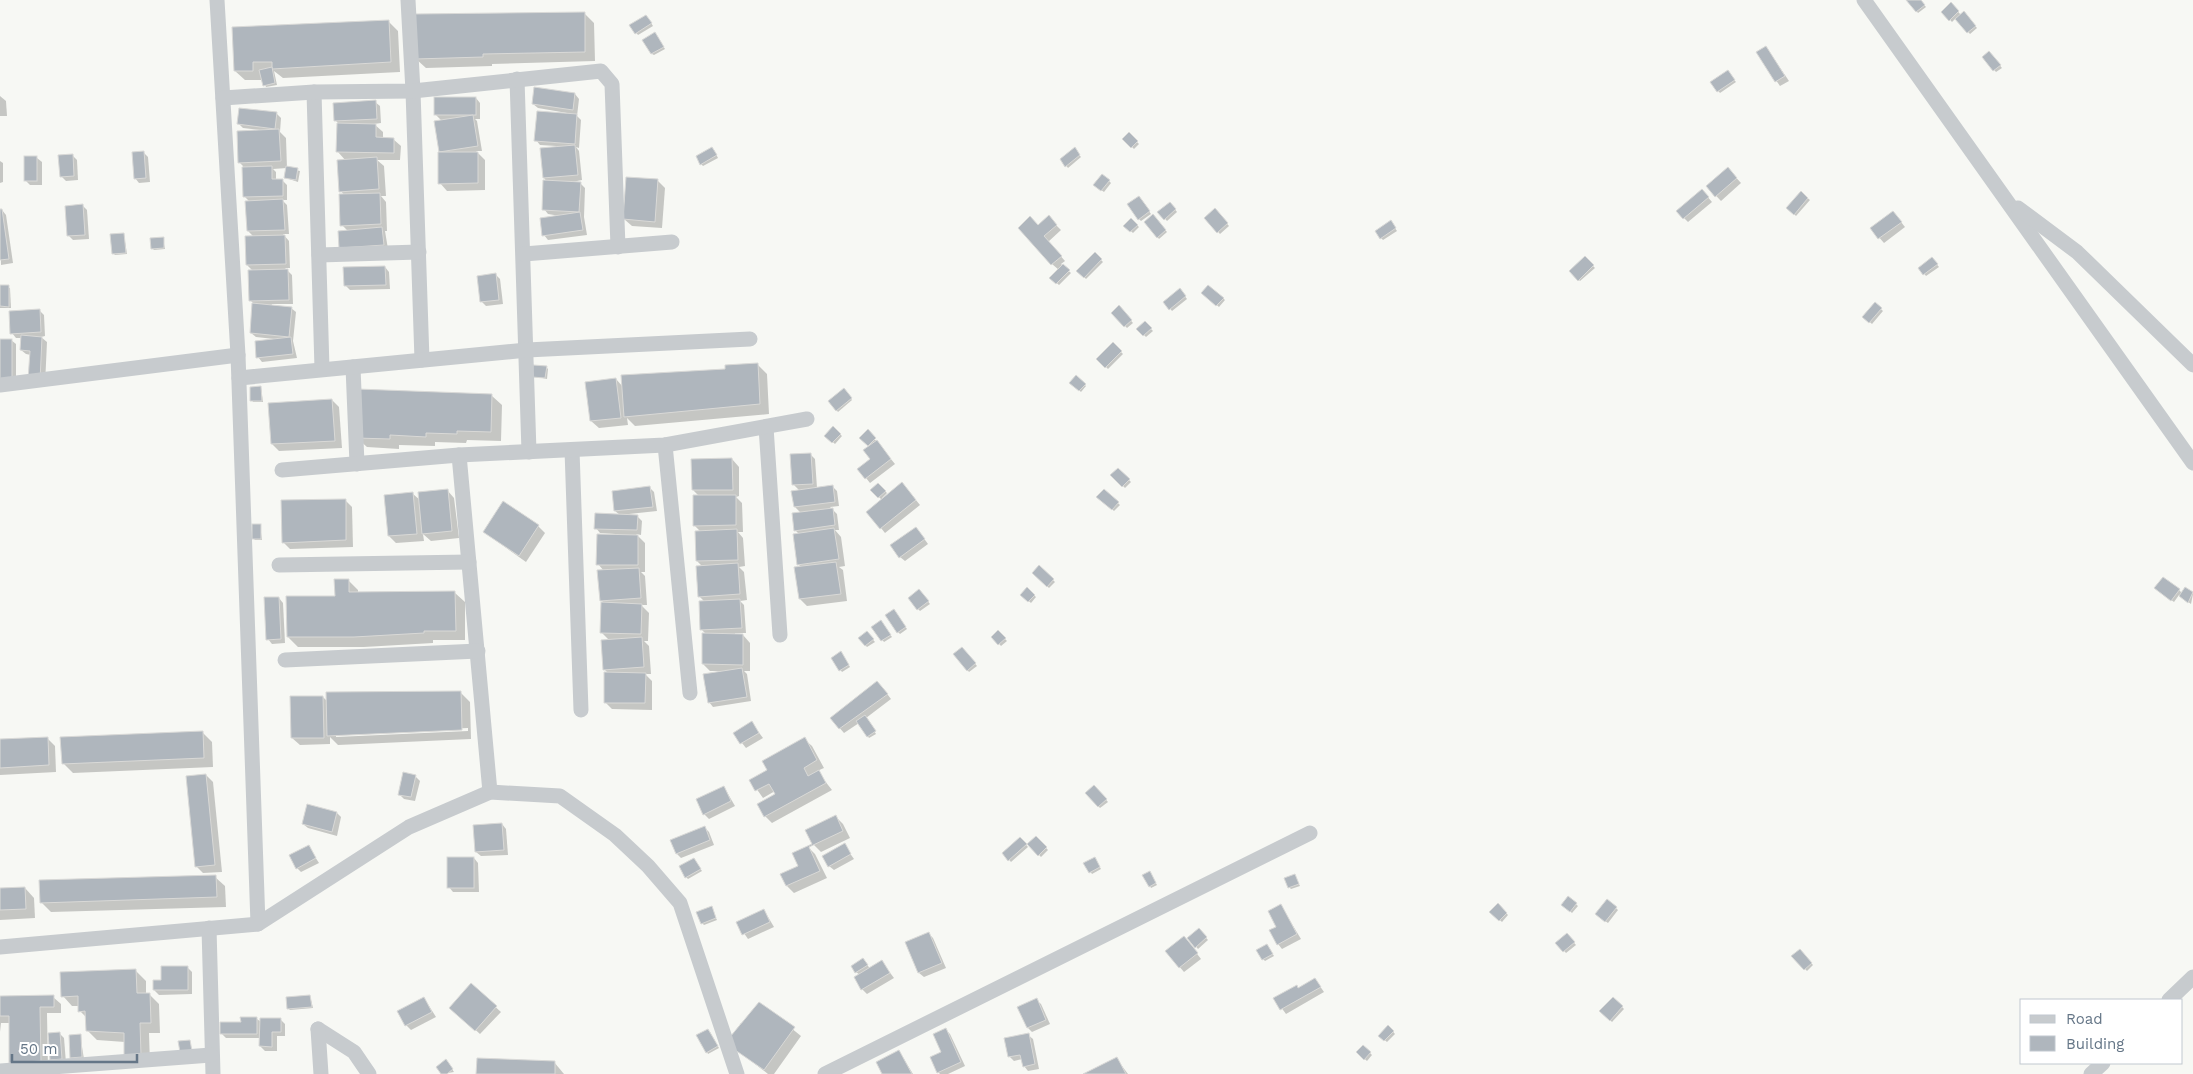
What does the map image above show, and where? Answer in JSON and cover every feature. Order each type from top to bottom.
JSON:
[{"type":"street","points":[[217,0],[238,355],[258,924]]},
{"type":"street","points":[[408,0],[422,360]]},
{"type":"street","points":[[1864,0],[2010,203],[2193,464]]},
{"type":"street","points":[[223,98],[314,92],[413,91],[601,71],[612,84],[618,246]]},
{"type":"street","points":[[517,79],[529,452]]},
{"type":"street","points":[[314,92],[322,369]]},
{"type":"street","points":[[2010,203],[2077,252],[2193,365]]},
{"type":"street","points":[[524,254],[672,242]]},
{"type":"street","points":[[319,255],[419,252]]},
{"type":"street","points":[[239,378],[527,350],[750,339]]},
{"type":"street","points":[[0,385],[238,355]]},
{"type":"street","points":[[353,366],[357,464]]},
{"type":"street","points":[[282,470],[459,455],[665,445],[807,419]]},
{"type":"street","points":[[766,427],[780,635]]},
{"type":"street","points":[[665,445],[690,693]]},
{"type":"street","points":[[572,450],[581,710]]},
{"type":"street","points":[[459,455],[490,792]]},
{"type":"street","points":[[279,565],[469,562]]},
{"type":"street","points":[[285,660],[478,651]]},
{"type":"street","points":[[0,947],[258,924],[409,827],[490,792],[560,796],[615,835],[648,866],[680,903],[695,941],[737,1074]]},
{"type":"street","points":[[825,1074],[1310,834]]},
{"type":"street","points":[[209,928],[212,1074]]},
{"type":"street","points":[[2170,999],[2193,977]]},
{"type":"street","points":[[321,1074],[318,1029],[354,1052],[368,1074]]},
{"type":"street","points":[[0,1071],[211,1055]]},
{"type":"street","points":[[2092,1074],[2102,1064]]},
{"type":"building","points":[[1906,0],[1921,0],[1925,5],[1916,12]]},
{"type":"building","points":[[1951,2],[1959,11],[1949,21],[1941,12]]},
{"type":"building","points":[[1964,11],[1976,26],[1967,33],[1955,19]]},
{"type":"building","points":[[585,12],[585,52],[483,54],[483,57],[415,59],[414,14]]},
{"type":"building","points":[[646,15],[652,23],[635,34],[629,25]]},
{"type":"building","points":[[389,20],[391,62],[272,69],[272,62],[253,62],[253,71],[234,71],[232,27]]},
{"type":"building","points":[[655,32],[664,47],[651,54],[642,40]]},
{"type":"building","points":[[1766,46],[1785,76],[1775,82],[1756,52]]},
{"type":"building","points":[[1989,51],[2001,65],[1993,71],[1982,57]]},
{"type":"building","points":[[272,67],[275,83],[263,86],[259,70]]},
{"type":"building","points":[[1728,70],[1735,80],[1717,92],[1710,82]]},
{"type":"building","points":[[534,87],[575,93],[573,110],[532,104]]},
{"type":"building","points":[[434,97],[476,97],[476,115],[434,115]]},
{"type":"building","points":[[376,100],[377,119],[334,121],[333,103]]},
{"type":"building","points":[[239,108],[277,112],[275,129],[237,124]]},
{"type":"building","points":[[537,111],[577,114],[575,144],[534,141]]},
{"type":"building","points":[[473,115],[478,146],[439,152],[434,121]]},
{"type":"building","points":[[337,123],[376,124],[376,137],[394,138],[394,153],[336,152]]},
{"type":"building","points":[[279,129],[281,161],[238,163],[237,131]]},
{"type":"building","points":[[1129,132],[1138,141],[1131,148],[1122,139]]},
{"type":"building","points":[[575,145],[578,175],[543,178],[540,148]]},
{"type":"building","points":[[712,147],[717,155],[700,165],[696,156]]},
{"type":"building","points":[[1075,147],[1080,155],[1065,167],[1060,159]]},
{"type":"building","points":[[144,151],[146,178],[134,179],[132,152]]},
{"type":"building","points":[[438,152],[478,152],[478,183],[438,184]]},
{"type":"building","points":[[73,154],[74,176],[60,177],[58,155]]},
{"type":"building","points":[[24,156],[37,156],[37,181],[24,181]]},
{"type":"building","points":[[377,157],[379,189],[339,192],[337,160]]},
{"type":"building","points":[[272,166],[272,179],[283,179],[283,196],[243,197],[242,167]]},
{"type":"building","points":[[286,166],[298,168],[296,180],[284,178]]},
{"type":"building","points":[[1728,167],[1737,178],[1715,197],[1706,186]]},
{"type":"building","points":[[1102,174],[1110,180],[1101,191],[1093,185]]},
{"type":"building","points":[[626,177],[658,179],[655,222],[623,219]]},
{"type":"building","points":[[543,180],[581,182],[579,212],[542,210]]},
{"type":"building","points":[[1702,189],[1709,197],[1683,219],[1676,211]]},
{"type":"building","points":[[1801,191],[1808,198],[1794,215],[1786,208]]},
{"type":"building","points":[[380,193],[381,224],[340,226],[339,194]]},
{"type":"building","points":[[1139,196],[1150,211],[1138,220],[1127,204]]},
{"type":"building","points":[[283,199],[285,230],[247,231],[245,201]]},
{"type":"building","points":[[1170,202],[1176,209],[1164,220],[1157,212]]},
{"type":"building","points":[[83,204],[85,235],[67,236],[65,206]]},
{"type":"building","points":[[1215,208],[1228,223],[1217,233],[1204,218]]},
{"type":"building","points":[[0,209],[2,209],[9,259],[0,260]]},
{"type":"building","points":[[1893,211],[1902,222],[1878,239],[1870,228]]},
{"type":"building","points":[[580,212],[583,230],[542,236],[540,218]]},
{"type":"building","points":[[1153,214],[1166,230],[1157,238],[1144,222]]},
{"type":"building","points":[[1049,215],[1057,225],[1044,236],[1062,256],[1051,265],[1018,228],[1030,216],[1038,225]]},
{"type":"building","points":[[1131,218],[1138,225],[1130,232],[1123,226]]},
{"type":"building","points":[[1391,220],[1396,228],[1380,239],[1375,231]]},
{"type":"building","points":[[382,227],[384,245],[339,248],[338,231]]},
{"type":"building","points":[[124,233],[126,253],[112,254],[110,234]]},
{"type":"building","points":[[285,235],[286,264],[246,265],[245,236]]},
{"type":"building","points":[[164,237],[164,248],[151,249],[150,238]]},
{"type":"building","points":[[1095,252],[1102,259],[1084,278],[1076,271]]},
{"type":"building","points":[[1585,256],[1594,265],[1578,281],[1569,271]]},
{"type":"building","points":[[1932,257],[1938,264],[1923,275],[1918,268]]},
{"type":"building","points":[[1063,264],[1070,270],[1056,284],[1049,278]]},
{"type":"building","points":[[385,266],[386,285],[344,286],[343,267]]},
{"type":"building","points":[[288,269],[289,300],[249,301],[248,270]]},
{"type":"building","points":[[496,273],[499,300],[480,302],[477,276]]},
{"type":"building","points":[[0,285],[9,285],[9,307],[0,306]]},
{"type":"building","points":[[1208,285],[1224,298],[1216,306],[1201,293]]},
{"type":"building","points":[[1180,288],[1186,296],[1169,310],[1163,302]]},
{"type":"building","points":[[1875,302],[1882,308],[1869,323],[1862,317]]},
{"type":"building","points":[[252,303],[292,307],[289,337],[250,333]]},
{"type":"building","points":[[1119,305],[1132,320],[1124,327],[1111,313]]},
{"type":"building","points":[[40,309],[41,332],[10,334],[9,311]]},
{"type":"building","points":[[1145,321],[1152,328],[1143,336],[1136,329]]},
{"type":"building","points":[[21,335],[42,337],[40,381],[28,380],[30,351],[20,350]]},
{"type":"building","points":[[291,337],[293,354],[256,358],[255,341]]},
{"type":"building","points":[[0,339],[12,339],[12,381],[0,381]]},
{"type":"building","points":[[1113,342],[1122,351],[1105,368],[1096,359]]},
{"type":"building","points":[[758,363],[760,404],[624,417],[621,375],[725,369],[725,365]]},
{"type":"building","points":[[533,365],[547,366],[545,378],[532,377]]},
{"type":"building","points":[[1076,375],[1086,384],[1079,391],[1069,383]]},
{"type":"building","points":[[616,378],[621,418],[590,421],[585,382]]},
{"type":"building","points":[[261,386],[262,401],[250,401],[250,387]]},
{"type":"building","points":[[844,388],[852,398],[836,411],[828,401]]},
{"type":"building","points":[[357,389],[492,394],[491,432],[457,431],[457,434],[426,433],[426,437],[390,435],[390,439],[356,438]]},
{"type":"building","points":[[332,399],[335,441],[271,444],[268,403]]},
{"type":"building","points":[[833,426],[841,434],[832,443],[824,436]]},
{"type":"building","points":[[868,429],[876,438],[868,446],[859,438]]},
{"type":"building","points":[[877,440],[891,459],[865,479],[857,469],[870,459],[863,450]]},
{"type":"building","points":[[811,453],[813,484],[792,485],[790,454]]},
{"type":"building","points":[[732,458],[733,490],[692,490],[691,459]]},
{"type":"building","points":[[1118,468],[1130,479],[1122,487],[1110,475]]},
{"type":"building","points":[[902,482],[916,500],[880,529],[866,512]]},
{"type":"building","points":[[878,483],[886,491],[878,498],[870,490]]},
{"type":"building","points":[[833,485],[835,502],[794,507],[791,491]]},
{"type":"building","points":[[650,486],[653,507],[614,511],[612,491]]},
{"type":"building","points":[[448,489],[452,531],[422,534],[418,492]]},
{"type":"building","points":[[1104,489],[1119,502],[1112,510],[1096,497]]},
{"type":"building","points":[[413,492],[417,534],[388,536],[384,495]]},
{"type":"building","points":[[693,495],[736,495],[736,525],[693,526]]},
{"type":"building","points":[[346,499],[346,540],[282,543],[281,500]]},
{"type":"building","points":[[503,501],[539,525],[519,556],[483,532]]},
{"type":"building","points":[[833,508],[835,525],[794,531],[792,513]]},
{"type":"building","points":[[595,513],[638,515],[637,530],[594,529]]},
{"type":"building","points":[[252,524],[261,524],[261,539],[252,539]]},
{"type":"building","points":[[916,527],[925,539],[899,558],[890,545]]},
{"type":"building","points":[[834,528],[839,559],[797,565],[793,534]]},
{"type":"building","points":[[737,529],[738,560],[696,561],[695,531]]},
{"type":"building","points":[[597,534],[638,535],[638,565],[596,565]]},
{"type":"building","points":[[836,562],[841,594],[799,599],[794,567]]},
{"type":"building","points":[[738,563],[740,594],[698,597],[696,566]]},
{"type":"building","points":[[1039,565],[1054,579],[1047,587],[1032,573]]},
{"type":"building","points":[[639,568],[641,598],[600,601],[597,570]]},
{"type":"building","points":[[2163,577],[2180,589],[2171,601],[2154,588]]},
{"type":"building","points":[[334,579],[349,579],[349,592],[455,591],[456,631],[424,631],[424,633],[354,637],[287,637],[286,596],[335,596]]},
{"type":"building","points":[[1027,587],[1035,595],[1028,602],[1020,595]]},
{"type":"building","points":[[2185,587],[2193,592],[2188,603],[2179,596]]},
{"type":"building","points":[[919,589],[929,601],[917,610],[908,598]]},
{"type":"building","points":[[264,597],[279,597],[281,639],[266,640]]},
{"type":"building","points":[[740,599],[742,628],[700,630],[699,601]]},
{"type":"building","points":[[601,602],[642,604],[641,634],[600,633]]},
{"type":"building","points":[[894,609],[906,627],[897,633],[885,615]]},
{"type":"building","points":[[881,620],[891,635],[881,641],[871,627]]},
{"type":"building","points":[[998,630],[1006,638],[998,645],[991,637]]},
{"type":"building","points":[[867,631],[874,639],[865,646],[858,638]]},
{"type":"building","points":[[702,633],[743,634],[743,665],[702,664]]},
{"type":"building","points":[[642,637],[644,667],[603,670],[601,640]]},
{"type":"building","points":[[962,647],[976,663],[967,671],[953,654]]},
{"type":"building","points":[[841,651],[849,665],[839,671],[831,658]]},
{"type":"building","points":[[742,668],[747,697],[708,703],[703,674]]},
{"type":"building","points":[[604,672],[646,673],[645,703],[604,703]]},
{"type":"building","points":[[877,681],[888,694],[839,729],[830,718]]},
{"type":"building","points":[[461,691],[462,730],[327,736],[326,692]]},
{"type":"building","points":[[290,696],[323,696],[324,738],[291,738]]},
{"type":"building","points":[[865,715],[876,731],[867,737],[856,721]]},
{"type":"building","points":[[752,721],[759,733],[740,744],[733,733]]},
{"type":"building","points":[[203,731],[204,758],[62,764],[60,737]]},
{"type":"building","points":[[48,737],[49,765],[0,768],[0,739]]},
{"type":"building","points":[[805,737],[817,760],[804,768],[808,776],[819,770],[826,783],[764,817],[757,804],[775,794],[769,784],[755,791],[749,780],[767,770],[762,761]]},
{"type":"building","points":[[403,772],[416,775],[411,797],[398,795]]},
{"type":"building","points":[[206,774],[215,865],[195,867],[186,776]]},
{"type":"building","points":[[1094,785],[1107,799],[1098,807],[1085,793]]},
{"type":"building","points":[[724,786],[731,801],[703,815],[696,799]]},
{"type":"building","points":[[307,804],[337,812],[332,832],[302,824]]},
{"type":"building","points":[[836,815],[843,831],[809,847],[820,871],[786,886],[780,874],[798,866],[792,853],[812,844],[805,830]]},
{"type":"building","points":[[502,823],[504,850],[475,852],[473,825]]},
{"type":"building","points":[[705,826],[710,840],[676,854],[670,840]]},
{"type":"building","points":[[1036,836],[1047,847],[1038,856],[1027,844]]},
{"type":"building","points":[[1020,837],[1027,844],[1008,861],[1002,853]]},
{"type":"building","points":[[845,843],[851,854],[828,867],[822,856]]},
{"type":"building","points":[[309,845],[316,858],[296,869],[289,855]]},
{"type":"building","points":[[447,857],[474,857],[474,888],[447,888]]},
{"type":"building","points":[[1095,857],[1100,867],[1089,873],[1083,863]]},
{"type":"building","points":[[694,858],[701,869],[685,878],[679,866]]},
{"type":"building","points":[[1150,871],[1156,883],[1149,887],[1142,875]]},
{"type":"building","points":[[1295,874],[1299,884],[1288,888],[1284,878]]},
{"type":"building","points":[[216,875],[217,897],[40,903],[39,880]]},
{"type":"building","points":[[25,887],[26,909],[0,910],[0,888]]},
{"type":"building","points":[[1568,896],[1577,903],[1570,912],[1561,905]]},
{"type":"building","points":[[1607,899],[1617,907],[1605,922],[1595,914]]},
{"type":"building","points":[[1498,903],[1507,913],[1499,921],[1489,912]]},
{"type":"building","points":[[1281,904],[1297,934],[1277,945],[1269,930],[1276,927],[1268,911]]},
{"type":"building","points":[[712,906],[716,918],[701,924],[696,912]]},
{"type":"building","points":[[764,909],[770,922],[742,935],[736,922]]},
{"type":"building","points":[[1199,928],[1207,937],[1195,948],[1187,938]]},
{"type":"building","points":[[929,932],[942,963],[918,973],[905,942]]},
{"type":"building","points":[[1567,933],[1575,942],[1563,952],[1555,943]]},
{"type":"building","points":[[1184,936],[1198,953],[1179,968],[1165,951]]},
{"type":"building","points":[[1267,944],[1273,954],[1262,960],[1256,950]]},
{"type":"building","points":[[1800,949],[1812,963],[1804,970],[1791,956]]},
{"type":"building","points":[[863,958],[868,965],[855,973],[851,966]]},
{"type":"building","points":[[882,960],[890,973],[861,990],[854,977]]},
{"type":"building","points":[[161,966],[188,966],[188,990],[153,990],[153,980],[161,980]]},
{"type":"building","points":[[136,969],[137,993],[150,993],[151,1023],[140,1023],[141,1055],[124,1055],[124,1033],[86,1031],[85,1011],[78,1012],[78,996],[61,997],[60,972]]},
{"type":"building","points":[[1315,978],[1321,987],[1280,1010],[1273,998],[1297,985],[1298,988]]},
{"type":"building","points":[[471,983],[497,1006],[475,1031],[449,1008]]},
{"type":"building","points":[[54,995],[54,1007],[40,1007],[41,1062],[9,1063],[9,1016],[0,1016],[0,996]]},
{"type":"building","points":[[310,995],[312,1007],[287,1009],[286,997]]},
{"type":"building","points":[[424,997],[432,1012],[405,1026],[397,1011]]},
{"type":"building","points":[[1613,997],[1623,1006],[1610,1021],[1599,1011]]},
{"type":"building","points":[[1037,998],[1046,1020],[1027,1028],[1017,1007]]},
{"type":"building","points":[[759,1002],[795,1027],[764,1070],[725,1043]]},
{"type":"building","points":[[240,1017],[257,1017],[257,1034],[220,1034],[220,1022],[241,1022]]},
{"type":"building","points":[[260,1018],[281,1018],[281,1032],[272,1032],[272,1047],[259,1046]]},
{"type":"building","points":[[1388,1025],[1394,1031],[1384,1041],[1378,1036]]},
{"type":"building","points":[[946,1028],[961,1062],[937,1073],[930,1057],[941,1052],[933,1034]]},
{"type":"building","points":[[708,1029],[718,1046],[706,1053],[696,1035]]},
{"type":"building","points":[[60,1032],[62,1059],[50,1060],[48,1033]]},
{"type":"building","points":[[1029,1033],[1035,1064],[1023,1067],[1020,1055],[1008,1057],[1004,1038]]},
{"type":"building","points":[[81,1034],[82,1057],[70,1058],[69,1035]]},
{"type":"building","points":[[190,1040],[192,1051],[180,1052],[178,1041]]},
{"type":"building","points":[[1363,1045],[1371,1052],[1364,1060],[1356,1052]]},
{"type":"building","points":[[899,1050],[912,1074],[882,1074],[876,1062]]},
{"type":"building","points":[[1117,1057],[1126,1074],[1083,1074]]},
{"type":"building","points":[[477,1058],[555,1061],[555,1074],[476,1074]]},
{"type":"building","points":[[446,1059],[453,1069],[447,1074],[441,1074],[436,1067]]}]
